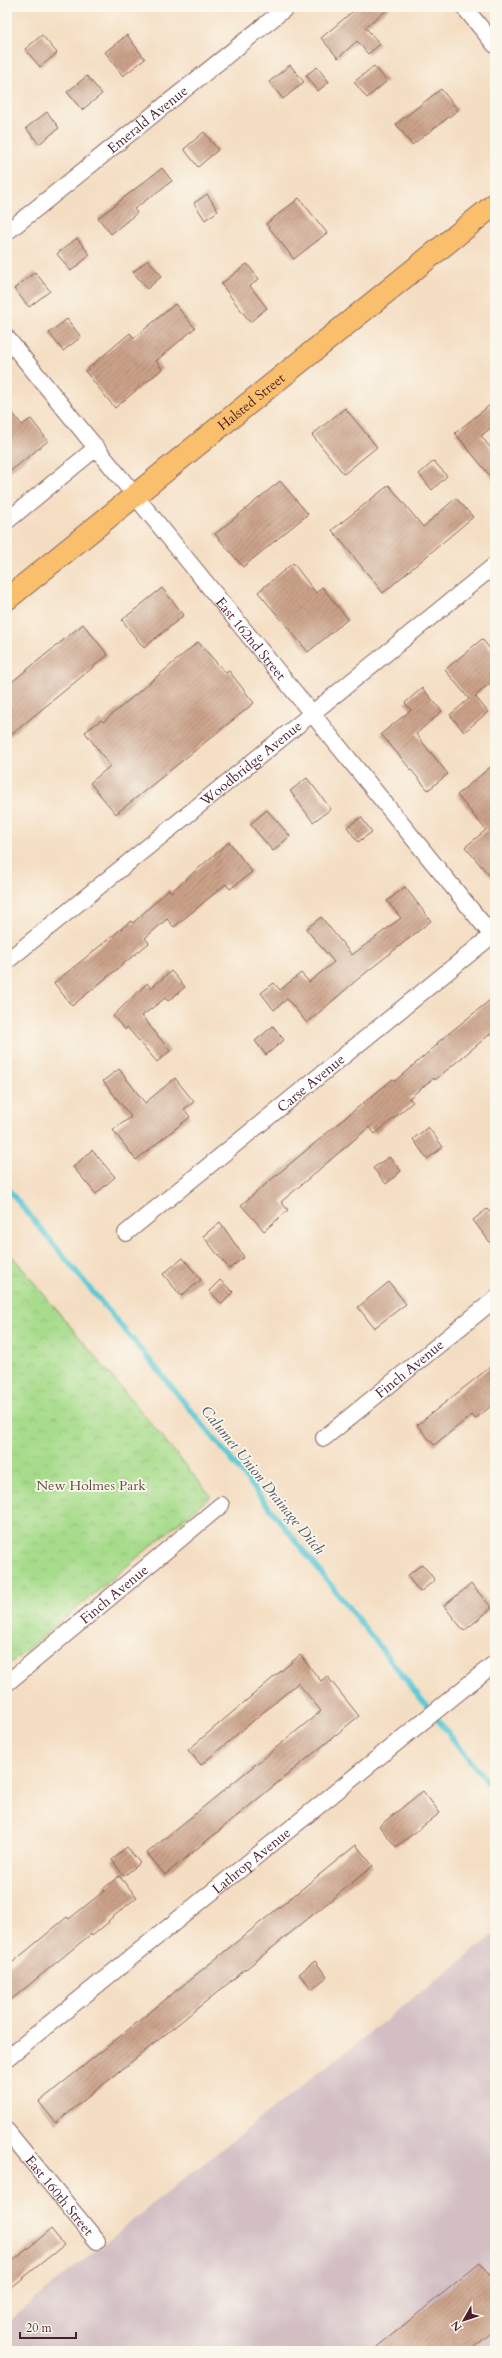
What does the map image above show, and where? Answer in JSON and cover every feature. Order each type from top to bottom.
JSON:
[{"type":"main road","name":"Halsted Street","points":[[7,599],[495,204]]},
{"type":"street","name":"Emerald Avenue","points":[[7,232],[287,7]]},
{"type":"street","points":[[464,7],[495,45]]},
{"type":"street","name":"East 162nd Street","points":[[7,338],[494,936]]},
{"type":"street","points":[[7,521],[96,448]]},
{"type":"street","name":"Woodbridge Avenue","points":[[7,961],[495,565]]},
{"type":"street","name":"Carse Avenue","points":[[126,1233],[494,936]]},
{"type":"street","name":"Finch Avenue","points":[[324,1438],[495,1299]]},
{"type":"street","name":"Finch Avenue","points":[[7,1683],[221,1505]]},
{"type":"street","name":"Lathrop Avenue","points":[[7,2058],[495,1663]]},
{"type":"street","name":"East 160th Street","points":[[7,2131],[97,2241]]},
{"type":"shaded area","points":[[495,1934],[495,2351],[7,2351],[7,2322],[185,2178]]},
{"type":"green space","name":"New Holmes Park","points":[[7,1250],[211,1496],[11,1663],[7,1658]]},
{"type":"building","points":[[358,7],[391,7],[365,27],[380,44],[368,54],[357,41],[338,58],[321,38]]},
{"type":"building","points":[[42,35],[57,53],[40,67],[25,49]]},
{"type":"building","points":[[127,35],[145,59],[123,76],[105,52]]},
{"type":"building","points":[[290,65],[304,82],[283,99],[269,82]]},
{"type":"building","points":[[374,66],[387,81],[367,98],[354,82]]},
{"type":"building","points":[[317,67],[329,82],[318,91],[306,75]]},
{"type":"building","points":[[87,76],[102,94],[82,110],[67,92]]},
{"type":"building","points":[[441,89],[458,110],[412,145],[396,124]]},
{"type":"building","points":[[47,112],[59,128],[39,144],[26,128]]},
{"type":"building","points":[[204,132],[218,150],[198,167],[184,149]]},
{"type":"building","points":[[162,168],[172,181],[134,209],[137,213],[111,234],[98,218]]},
{"type":"building","points":[[207,194],[218,211],[205,220],[194,203]]},
{"type":"building","points":[[299,198],[327,233],[294,259],[266,224]]},
{"type":"building","points":[[77,238],[90,255],[71,271],[57,254]]},
{"type":"building","points":[[148,260],[162,276],[147,289],[133,272]]},
{"type":"building","points":[[247,264],[259,279],[250,286],[267,308],[250,322],[221,284]]},
{"type":"building","points":[[35,272],[50,291],[29,307],[14,289]]},
{"type":"building","points":[[175,304],[195,328],[156,361],[162,369],[115,408],[85,371],[130,333],[134,338]]},
{"type":"building","points":[[67,319],[81,337],[63,351],[49,333]]},
{"type":"building","points":[[495,401],[495,424],[481,436],[495,453],[495,482],[455,433]]},
{"type":"building","points":[[7,406],[22,425],[31,419],[48,441],[7,474]]},
{"type":"building","points":[[345,408],[377,447],[344,474],[312,435]]},
{"type":"building","points":[[434,461],[447,476],[432,490],[419,474]]},
{"type":"building","points":[[280,481],[308,514],[243,567],[215,534]]},
{"type":"building","points":[[389,485],[423,527],[456,498],[473,517],[383,593],[332,530]]},
{"type":"building","points":[[293,563],[316,593],[322,587],[348,619],[308,652],[258,592]]},
{"type":"building","points":[[162,588],[184,615],[144,648],[122,620]]},
{"type":"building","points":[[83,624],[108,655],[7,738],[7,686]]},
{"type":"building","points":[[482,639],[495,655],[495,679],[475,696],[488,712],[464,732],[450,715],[469,699],[445,670]]},
{"type":"building","points":[[198,642],[226,673],[229,671],[254,703],[116,814],[90,783],[110,766],[85,732],[101,720],[103,722]]},
{"type":"building","points":[[422,688],[442,711],[416,734],[448,774],[428,790],[381,734],[411,710],[405,703]]},
{"type":"building","points":[[495,763],[495,882],[465,847],[486,830],[457,795]]},
{"type":"building","points":[[307,778],[331,809],[313,822],[290,791]]},
{"type":"building","points":[[267,810],[290,836],[273,851],[250,824]]},
{"type":"building","points":[[361,817],[372,832],[358,842],[347,827]]},
{"type":"building","points":[[229,842],[252,872],[230,889],[226,884],[174,927],[167,919],[145,938],[149,943],[72,1006],[54,983],[131,921],[133,923],[169,889],[171,892]]},
{"type":"building","points":[[405,887],[431,921],[358,979],[307,1023],[287,999],[274,1010],[261,993],[274,983],[280,990],[301,973],[309,982],[334,962],[306,929],[321,917],[352,955],[401,918],[387,901]]},
{"type":"building","points":[[171,971],[185,987],[168,1001],[165,998],[142,1016],[170,1051],[157,1062],[127,1027],[125,1030],[113,1016],[147,983],[151,988]]},
{"type":"building","points":[[495,996],[495,1030],[435,1080],[434,1078],[409,1098],[413,1102],[375,1134],[369,1127],[281,1202],[288,1210],[264,1231],[241,1205],[393,1079],[395,1081],[438,1044],[437,1043]]},
{"type":"building","points":[[273,1026],[284,1040],[266,1055],[255,1041]]},
{"type":"building","points":[[119,1069],[145,1103],[175,1078],[194,1102],[184,1109],[190,1117],[136,1160],[113,1130],[131,1117],[103,1081]]},
{"type":"building","points":[[428,1127],[443,1147],[427,1159],[413,1139]]},
{"type":"building","points":[[92,1150],[115,1177],[96,1194],[73,1167]]},
{"type":"building","points":[[389,1157],[401,1171],[386,1184],[373,1168]]},
{"type":"building","points":[[487,1209],[495,1218],[495,1249],[473,1220]]},
{"type":"building","points":[[220,1222],[244,1257],[229,1269],[203,1236]]},
{"type":"building","points":[[183,1258],[201,1280],[181,1296],[163,1274]]},
{"type":"building","points":[[220,1280],[233,1292],[222,1304],[209,1291]]},
{"type":"building","points":[[389,1282],[406,1304],[374,1328],[358,1307]]},
{"type":"building","points":[[495,1363],[495,1403],[475,1419],[472,1415],[434,1445],[417,1425]]},
{"type":"building","points":[[422,1564],[435,1580],[420,1592],[407,1576]]},
{"type":"building","points":[[471,1584],[492,1608],[464,1631],[444,1606]]},
{"type":"building","points":[[300,1655],[321,1681],[327,1676],[359,1716],[165,1875],[147,1853],[321,1711],[298,1683],[201,1765],[188,1750]]},
{"type":"building","points":[[423,1791],[440,1813],[396,1847],[379,1826]]},
{"type":"building","points":[[356,1845],[373,1866],[56,2123],[39,2102]]},
{"type":"building","points":[[127,1847],[140,1863],[124,1876],[112,1860]]},
{"type":"building","points":[[119,1876],[137,1897],[92,1936],[91,1934],[7,2003],[7,1967],[67,1917],[69,1919],[104,1891],[103,1889]]},
{"type":"building","points":[[315,1961],[327,1977],[312,1989],[299,1974]]},
{"type":"building","points":[[51,2229],[64,2245],[7,2291],[7,2266]]},
{"type":"building","points":[[480,2263],[495,2282],[495,2330],[469,2351],[372,2351]]},
{"type":"waterway","name":"Calumet Union Drainage Ditch","points":[[7,1188],[218,1443],[495,1792]]}]
